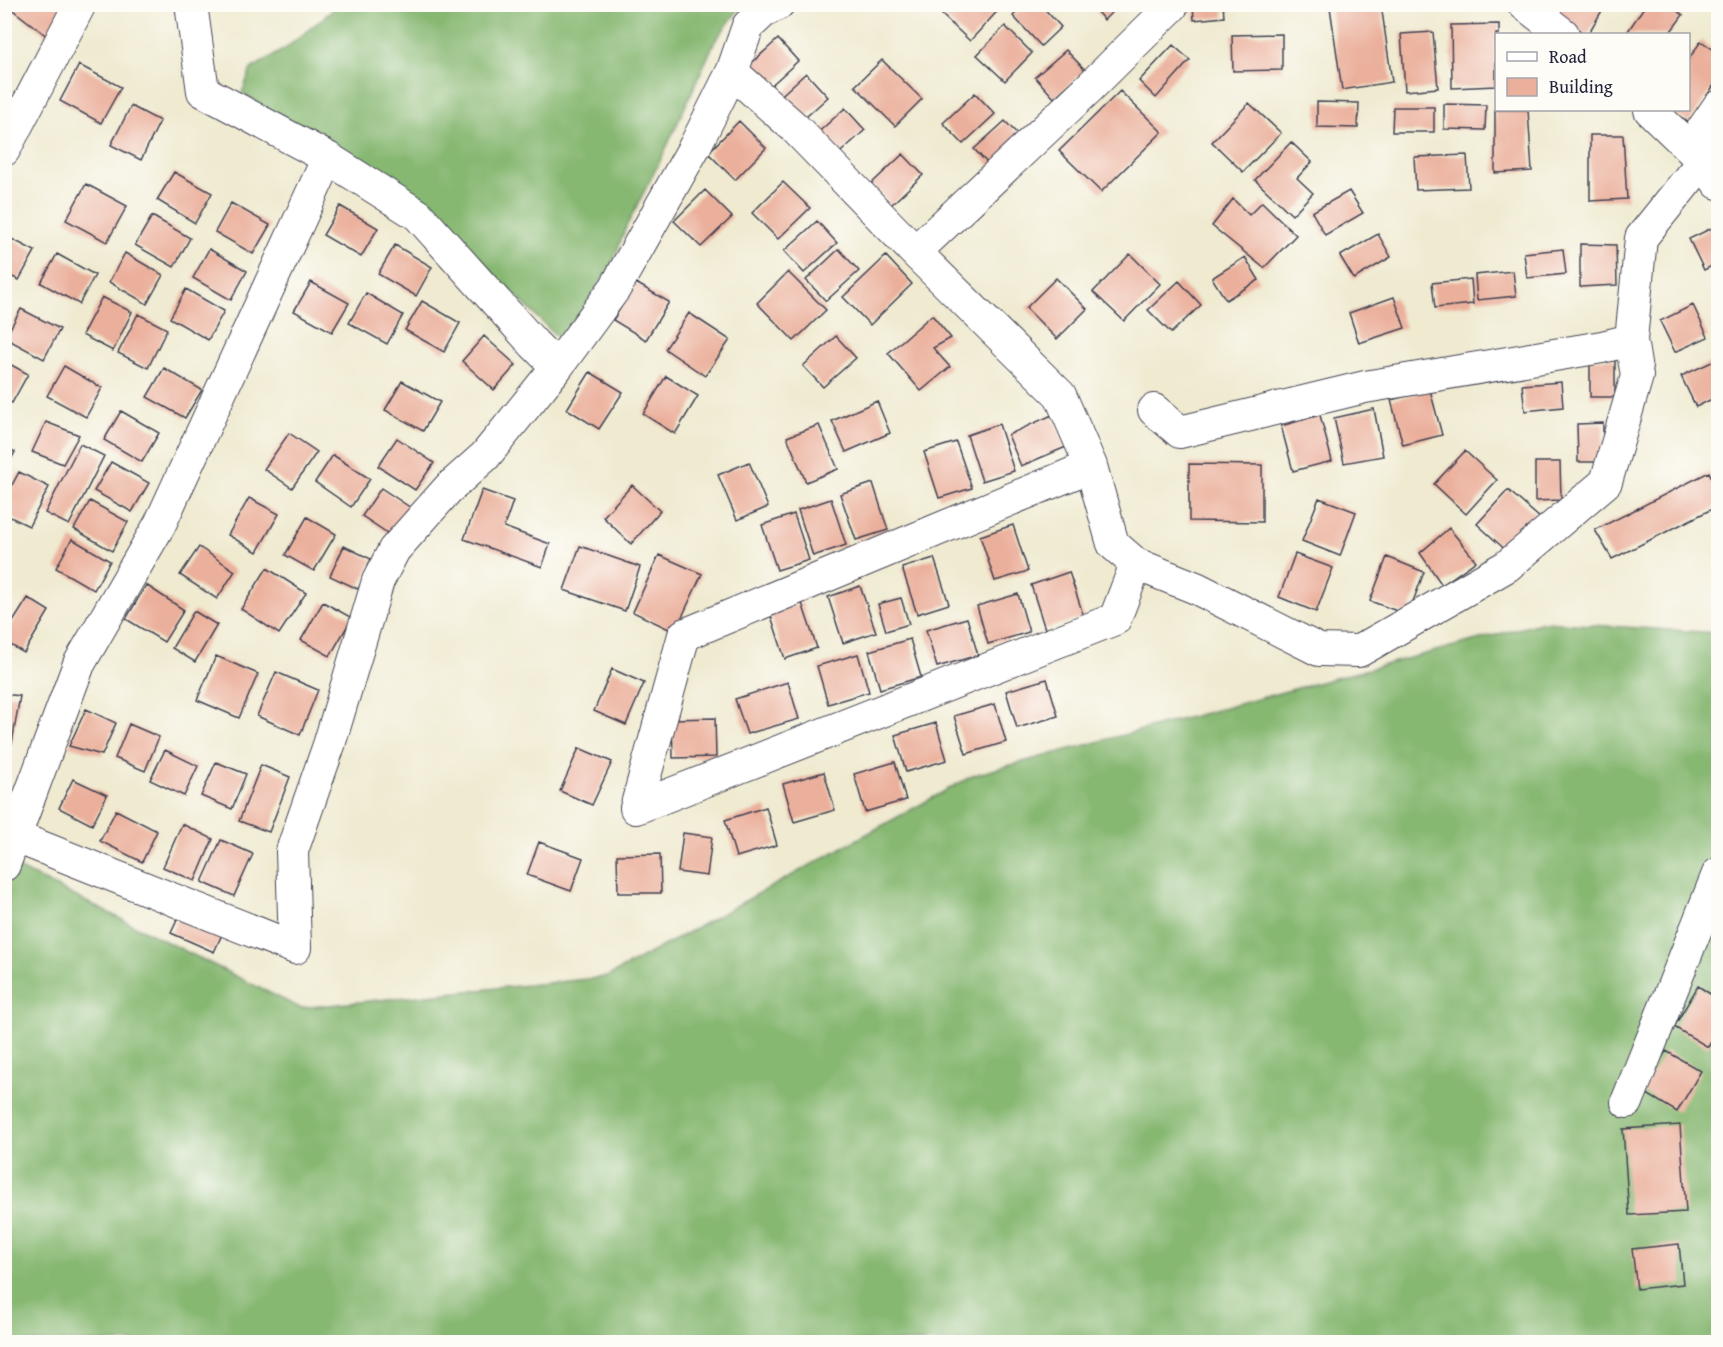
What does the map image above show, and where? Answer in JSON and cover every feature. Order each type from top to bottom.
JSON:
[{"type":"street","points":[[4,150],[80,4]]},
{"type":"street","points":[[191,4],[203,91],[328,158],[418,215],[557,367]]},
{"type":"street","points":[[328,158],[160,524],[79,664],[10,851],[295,948],[292,851],[329,745],[378,581],[394,550],[448,489],[485,456],[557,367],[615,288],[695,146],[732,72],[748,26],[764,11],[778,4]]},
{"type":"street","points":[[915,252],[1088,89],[1172,6],[1170,4]]},
{"type":"street","points":[[1524,4],[1562,33]]},
{"type":"street","points":[[732,72],[794,127],[915,252],[1060,395],[1091,466],[1113,544],[1136,564],[1196,588],[1319,650],[1359,651],[1507,566],[1606,482],[1637,376],[1631,340],[1641,238],[1704,164],[1719,107]]},
{"type":"street","points":[[1651,111],[1704,164]]},
{"type":"street","points":[[1154,410],[1180,432],[1365,387],[1602,347],[1631,340]]},
{"type":"street","points":[[1091,466],[684,635],[636,808],[1115,619],[1136,564]]},
{"type":"street","points":[[1627,1102],[1719,874]]},
{"type":"green space","points":[[339,5],[742,5],[715,41],[663,155],[626,227],[613,262],[580,313],[559,339],[409,189],[283,121],[242,93],[251,69],[285,49]]},
{"type":"green space","points":[[1544,622],[1718,633],[1718,1342],[5,1342],[4,861],[300,1008],[607,977],[974,775]]},
{"type":"building","points":[[5,4],[72,4],[48,37]]},
{"type":"building","points":[[952,4],[1004,4],[970,41],[942,15]]},
{"type":"building","points":[[1025,4],[1040,4],[1061,27],[1041,46],[1013,16]]},
{"type":"building","points":[[1090,4],[1120,4],[1104,20]]},
{"type":"building","points":[[1193,4],[1223,4],[1224,17],[1194,20]]},
{"type":"building","points":[[1345,4],[1381,4],[1392,82],[1342,90],[1330,7]]},
{"type":"building","points":[[1551,4],[1606,4],[1589,33],[1584,33],[1548,8]]},
{"type":"building","points":[[1646,4],[1667,4],[1683,15],[1670,33],[1627,33]]},
{"type":"building","points":[[1499,24],[1499,33],[1495,33],[1495,86],[1452,88],[1451,25]]},
{"type":"building","points":[[1005,26],[1032,53],[1005,81],[977,55]]},
{"type":"building","points":[[1433,32],[1438,88],[1405,91],[1401,34]]},
{"type":"building","points":[[1282,34],[1282,70],[1233,71],[1232,35]]},
{"type":"building","points":[[778,39],[798,61],[765,91],[745,69]]},
{"type":"building","points":[[1701,41],[1718,53],[1718,79],[1689,123],[1671,111],[1690,111],[1690,57]]},
{"type":"building","points":[[1173,45],[1190,60],[1156,98],[1139,81]]},
{"type":"building","points":[[1066,50],[1085,70],[1054,98],[1035,77]]},
{"type":"building","points":[[882,60],[922,99],[895,126],[855,86]]},
{"type":"building","points":[[79,65],[121,87],[101,123],[60,101]]},
{"type":"building","points":[[806,73],[828,97],[796,126],[774,102]]},
{"type":"building","points":[[1120,91],[1162,132],[1101,192],[1059,151]]},
{"type":"building","points":[[975,93],[995,114],[963,144],[943,123]]},
{"type":"building","points":[[1317,102],[1359,103],[1358,128],[1317,127]]},
{"type":"building","points":[[1249,103],[1281,133],[1243,172],[1212,142]]},
{"type":"building","points":[[1444,104],[1486,105],[1485,130],[1444,129]]},
{"type":"building","points":[[131,106],[160,121],[141,160],[111,145]]},
{"type":"building","points":[[1393,107],[1434,107],[1434,132],[1392,132]]},
{"type":"building","points":[[845,108],[865,130],[832,160],[812,138]]},
{"type":"building","points":[[1495,111],[1528,111],[1532,171],[1495,173]]},
{"type":"building","points":[[739,121],[766,148],[735,180],[708,153]]},
{"type":"building","points":[[1005,121],[1024,141],[993,169],[974,149]]},
{"type":"building","points":[[1590,135],[1623,135],[1627,199],[1590,201]]},
{"type":"building","points":[[1291,142],[1312,162],[1297,178],[1313,193],[1292,215],[1255,180]]},
{"type":"building","points":[[903,154],[923,175],[891,205],[871,184]]},
{"type":"building","points":[[1467,155],[1469,188],[1416,190],[1414,157]]},
{"type":"building","points":[[174,172],[212,193],[195,223],[157,200]]},
{"type":"building","points":[[783,182],[810,208],[778,239],[752,213]]},
{"type":"building","points":[[86,184],[127,206],[107,242],[66,220]]},
{"type":"building","points":[[705,190],[732,217],[701,247],[674,221]]},
{"type":"building","points":[[1349,191],[1363,213],[1325,235],[1312,212]]},
{"type":"building","points":[[1233,199],[1249,215],[1262,202],[1296,235],[1264,268],[1212,226]]},
{"type":"building","points":[[231,203],[270,225],[253,254],[215,232]]},
{"type":"building","points":[[340,206],[378,228],[361,257],[323,235]]},
{"type":"building","points":[[152,216],[190,238],[174,267],[135,245]]},
{"type":"building","points":[[817,221],[837,243],[804,273],[784,251]]},
{"type":"building","points":[[1718,225],[1718,263],[1704,270],[1689,239]]},
{"type":"building","points":[[1378,234],[1391,257],[1354,279],[1340,256]]},
{"type":"building","points":[[4,235],[35,251],[19,280],[4,273]]},
{"type":"building","points":[[1580,244],[1616,245],[1617,285],[1580,287]]},
{"type":"building","points":[[395,245],[432,267],[416,296],[378,274]]},
{"type":"building","points":[[209,249],[247,271],[231,300],[193,278]]},
{"type":"building","points":[[839,249],[859,271],[826,301],[806,280]]},
{"type":"building","points":[[1563,249],[1566,274],[1527,278],[1524,253]]},
{"type":"building","points":[[125,253],[163,275],[147,304],[109,282]]},
{"type":"building","points":[[57,254],[95,275],[79,304],[41,283]]},
{"type":"building","points":[[1130,254],[1160,284],[1124,321],[1093,292]]},
{"type":"building","points":[[886,256],[912,284],[870,325],[843,297]]},
{"type":"building","points":[[1245,257],[1259,280],[1226,300],[1212,278]]},
{"type":"building","points":[[1513,271],[1516,296],[1477,300],[1475,275]]},
{"type":"building","points":[[788,272],[826,310],[794,341],[757,303]]},
{"type":"building","points":[[1056,278],[1087,309],[1057,339],[1026,308]]},
{"type":"building","points":[[1471,279],[1473,304],[1435,308],[1432,283]]},
{"type":"building","points":[[1179,281],[1201,305],[1171,333],[1148,310]]},
{"type":"building","points":[[311,282],[349,303],[332,332],[294,311]]},
{"type":"building","points":[[636,283],[669,302],[646,340],[613,320]]},
{"type":"building","points":[[186,289],[224,311],[208,340],[170,318]]},
{"type":"building","points":[[366,293],[403,315],[387,344],[349,323]]},
{"type":"building","points":[[102,297],[132,312],[113,351],[82,335]]},
{"type":"building","points":[[1394,297],[1405,328],[1359,343],[1349,313]]},
{"type":"building","points":[[422,301],[460,323],[444,352],[405,330]]},
{"type":"building","points":[[1693,305],[1708,337],[1675,352],[1660,321]]},
{"type":"building","points":[[21,309],[60,329],[44,359],[5,338]]},
{"type":"building","points":[[689,313],[730,340],[705,376],[665,349]]},
{"type":"building","points":[[138,314],[167,329],[148,368],[118,353]]},
{"type":"building","points":[[932,315],[951,338],[933,348],[950,367],[921,391],[888,353]]},
{"type":"building","points":[[484,336],[516,365],[494,390],[462,361]]},
{"type":"building","points":[[836,336],[856,358],[823,387],[803,366]]},
{"type":"building","points":[[1590,359],[1615,359],[1615,397],[1590,397]]},
{"type":"building","points":[[4,361],[28,374],[12,403],[4,399]]},
{"type":"building","points":[[1714,361],[1718,370],[1718,396],[1696,407],[1681,376]]},
{"type":"building","points":[[64,366],[102,388],[86,417],[47,396]]},
{"type":"building","points":[[164,368],[202,390],[185,418],[147,397]]},
{"type":"building","points":[[590,372],[623,392],[599,429],[567,409]]},
{"type":"building","points":[[666,376],[698,396],[675,434],[643,414]]},
{"type":"building","points":[[402,381],[440,402],[423,431],[385,410]]},
{"type":"building","points":[[1561,382],[1563,407],[1525,411],[1522,385]]},
{"type":"building","points":[[1430,390],[1442,435],[1403,445],[1391,400]]},
{"type":"building","points":[[877,401],[890,433],[846,452],[832,421]]},
{"type":"building","points":[[1374,409],[1383,456],[1344,463],[1334,418]]},
{"type":"building","points":[[121,411],[159,433],[142,462],[104,440]]},
{"type":"building","points":[[1052,415],[1066,447],[1021,466],[1008,435]]},
{"type":"building","points":[[1320,415],[1332,461],[1293,471],[1281,426]]},
{"type":"building","points":[[46,422],[79,435],[63,464],[32,452]]},
{"type":"building","points":[[1603,423],[1603,462],[1578,462],[1577,424]]},
{"type":"building","points":[[999,424],[1014,471],[982,481],[967,435]]},
{"type":"building","points":[[819,425],[838,469],[806,482],[787,437]]},
{"type":"building","points":[[289,433],[317,452],[292,488],[264,469]]},
{"type":"building","points":[[397,438],[434,463],[415,490],[378,466]]},
{"type":"building","points":[[956,442],[972,488],[939,498],[924,452]]},
{"type":"building","points":[[80,444],[104,456],[69,525],[45,513]]},
{"type":"building","points":[[4,446],[15,452],[4,472]]},
{"type":"building","points":[[1465,451],[1497,480],[1466,514],[1434,484]]},
{"type":"building","points":[[333,455],[370,479],[351,507],[315,482]]},
{"type":"building","points":[[111,462],[149,483],[132,512],[94,491]]},
{"type":"building","points":[[749,462],[768,507],[737,520],[718,475]]},
{"type":"building","points":[[1535,462],[1560,462],[1561,500],[1535,501]]},
{"type":"building","points":[[1189,464],[1262,465],[1262,522],[1189,521]]},
{"type":"building","points":[[19,472],[49,487],[29,526],[4,514],[4,500]]},
{"type":"building","points":[[1709,472],[1718,492],[1718,506],[1612,559],[1595,530]]},
{"type":"building","points":[[873,483],[888,530],[856,540],[840,494]]},
{"type":"building","points":[[632,485],[660,511],[631,544],[603,517]]},
{"type":"building","points":[[381,488],[417,512],[398,540],[362,516]]},
{"type":"building","points":[[482,490],[513,501],[504,527],[550,544],[542,567],[464,539]]},
{"type":"building","points":[[1508,490],[1541,519],[1509,553],[1477,524]]},
{"type":"building","points":[[249,498],[279,514],[257,552],[228,535]]},
{"type":"building","points":[[1319,498],[1356,512],[1340,556],[1302,541]]},
{"type":"building","points":[[831,499],[846,545],[813,556],[798,510]]},
{"type":"building","points":[[90,501],[128,522],[112,551],[74,529]]},
{"type":"building","points":[[794,514],[809,560],[777,570],[762,525]]},
{"type":"building","points":[[307,517],[336,534],[314,571],[285,555]]},
{"type":"building","points":[[1013,525],[1028,571],[995,581],[980,536]]},
{"type":"building","points":[[1449,528],[1476,561],[1442,585],[1420,553]]},
{"type":"building","points":[[72,539],[110,561],[94,590],[56,568]]},
{"type":"building","points":[[344,546],[373,560],[358,589],[330,576]]},
{"type":"building","points":[[580,546],[640,567],[625,611],[564,590]]},
{"type":"building","points":[[199,547],[235,571],[217,599],[180,575]]},
{"type":"building","points":[[1295,554],[1333,568],[1316,612],[1279,597]]},
{"type":"building","points":[[659,555],[702,574],[675,632],[633,612]]},
{"type":"building","points":[[1387,557],[1424,572],[1408,615],[1370,601]]},
{"type":"building","points":[[934,558],[949,604],[917,614],[902,568]]},
{"type":"building","points":[[267,568],[306,593],[279,634],[241,609]]},
{"type":"building","points":[[1069,572],[1084,617],[1045,629],[1031,585]]},
{"type":"building","points":[[146,585],[184,610],[164,642],[126,619]]},
{"type":"building","points":[[860,586],[876,632],[843,643],[828,597]]},
{"type":"building","points":[[1018,594],[1029,632],[988,644],[977,606]]},
{"type":"building","points":[[28,598],[49,611],[24,653],[4,641],[4,636]]},
{"type":"building","points":[[901,598],[909,624],[886,631],[878,604]]},
{"type":"building","points":[[323,602],[352,618],[330,656],[301,640]]},
{"type":"building","points":[[802,603],[817,648],[785,659],[770,613]]},
{"type":"building","points":[[194,611],[217,625],[195,662],[172,648]]},
{"type":"building","points":[[967,618],[978,655],[937,667],[926,630]]},
{"type":"building","points":[[910,639],[921,677],[880,689],[869,651]]},
{"type":"building","points":[[858,654],[869,692],[828,704],[817,666]]},
{"type":"building","points":[[216,656],[258,674],[239,718],[197,700]]},
{"type":"building","points":[[612,669],[644,683],[626,725],[594,711]]},
{"type":"building","points":[[276,672],[318,690],[300,735],[257,716]]},
{"type":"building","points":[[1047,679],[1058,716],[1017,728],[1006,691]]},
{"type":"building","points":[[788,682],[799,719],[747,734],[735,699]]},
{"type":"building","points":[[4,694],[20,696],[12,743],[4,741]]},
{"type":"building","points":[[995,704],[1006,742],[966,754],[954,716]]},
{"type":"building","points":[[86,709],[116,723],[102,755],[69,746]]},
{"type":"building","points":[[715,718],[716,757],[673,758],[672,719]]},
{"type":"building","points":[[936,723],[947,760],[906,772],[895,735]]},
{"type":"building","points":[[129,724],[159,737],[145,771],[115,758]]},
{"type":"building","points":[[579,748],[612,762],[592,805],[560,791]]},
{"type":"building","points":[[165,750],[198,766],[184,796],[150,780]]},
{"type":"building","points":[[216,762],[246,774],[232,809],[201,796]]},
{"type":"building","points":[[895,762],[906,800],[865,812],[854,774]]},
{"type":"building","points":[[261,765],[290,777],[269,832],[239,821]]},
{"type":"building","points":[[824,772],[835,810],[794,822],[783,784]]},
{"type":"building","points":[[73,779],[107,795],[92,825],[59,808]]},
{"type":"building","points":[[766,807],[777,845],[736,857],[725,820]]},
{"type":"building","points":[[116,810],[157,831],[142,862],[100,841]]},
{"type":"building","points":[[182,824],[213,839],[195,881],[163,867]]},
{"type":"building","points":[[683,833],[712,837],[707,876],[678,872]]},
{"type":"building","points":[[221,840],[253,854],[234,896],[202,882]]},
{"type":"building","points":[[539,842],[583,858],[571,891],[527,875]]},
{"type":"building","points":[[660,854],[661,893],[618,893],[617,855]]},
{"type":"building","points":[[186,901],[228,921],[214,952],[171,933]]},
{"type":"building","points":[[1698,986],[1718,999],[1718,1030],[1708,1047],[1674,1027]]},
{"type":"building","points":[[1666,1051],[1701,1071],[1677,1112],[1642,1091]]},
{"type":"building","points":[[1680,1125],[1686,1212],[1629,1215],[1623,1129]]},
{"type":"building","points":[[1679,1244],[1683,1284],[1637,1289],[1632,1249]]}]
